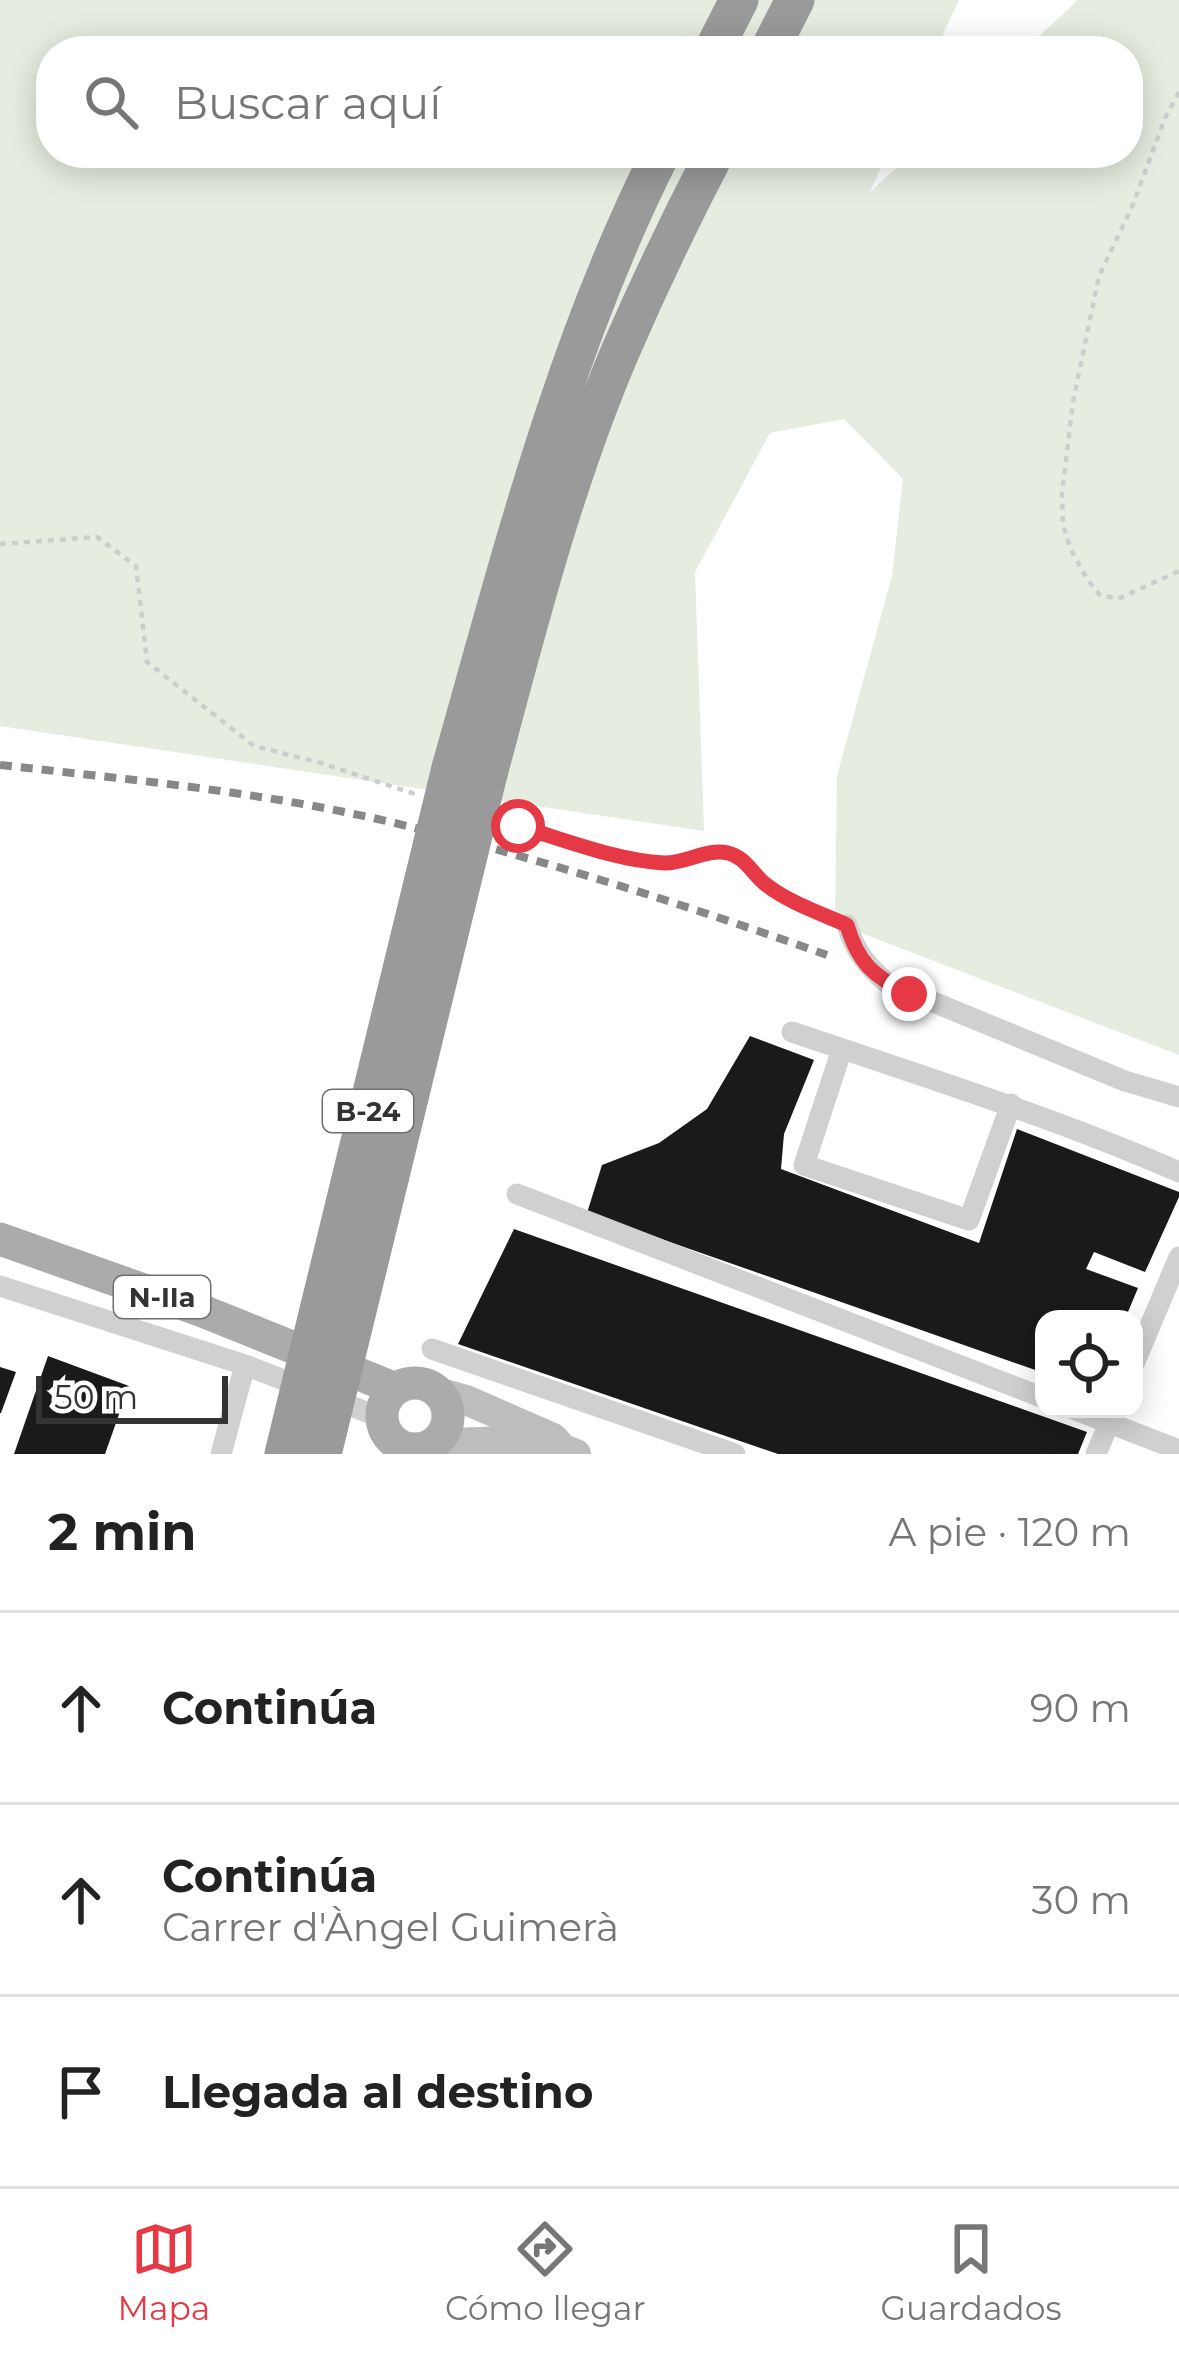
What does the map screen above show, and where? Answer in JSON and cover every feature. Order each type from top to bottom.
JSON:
[{"type":"highway","points":[[721,36],[739,0]]},
{"type":"highway","points":[[777,36],[796,0]]},
{"type":"highway","name":"B-24","points":[[322,1454],[538,461],[592,312],[653,168]]},
{"type":"highway","name":"B-24","points":[[284,1454],[469,771],[619,355],[707,168]]},
{"type":"main road","name":"N-IIa","points":[[0,1239],[220,1318],[393,1426],[416,1449],[445,1435],[418,1383],[393,1426]]},
{"type":"main road","points":[[466,1400],[553,1438],[570,1452],[547,1453],[512,1441],[445,1435],[466,1400]]},
{"type":"street","points":[[847,925],[866,966],[886,983],[1125,1081],[1179,1097]]},
{"type":"street","points":[[792,1032],[1011,1104],[1179,1172]]},
{"type":"street","points":[[842,1049],[804,1166],[969,1220],[1011,1104]]},
{"type":"street","points":[[517,1194],[1035,1395]]},
{"type":"street","points":[[1143,1343],[1179,1257]]},
{"type":"street","points":[[0,1286],[245,1365],[393,1426]]},
{"type":"street","points":[[432,1349],[735,1454]]},
{"type":"street","points":[[220,1454],[245,1365]]},
{"type":"street","points":[[1096,1454],[1111,1418]]},
{"type":"street","points":[[1116,1418],[1179,1450]]},
{"type":"path","points":[[1179,92],[1099,276],[1073,402],[1062,493],[1070,548],[1099,594],[1118,598],[1179,571]]},
{"type":"path","points":[[0,544],[97,537],[136,566],[147,662],[254,746],[411,793]]},
{"type":"path","points":[[518,826],[641,861],[673,863],[730,853],[764,883],[847,925]]},
{"type":"shaded area","points":[[0,0],[959,0],[942,36],[36,36],[36,168],[880,168],[870,192],[896,168],[1143,168],[1143,36],[1039,36],[1078,0],[1179,0],[1179,1055],[835,923],[837,776],[892,576],[903,479],[844,419],[770,433],[695,572],[704,831],[0,726]]},
{"type":"building","points":[[750,1036],[814,1060],[784,1134],[781,1169],[979,1243],[1017,1129],[1179,1192],[1179,1197],[1145,1272],[1094,1252],[1086,1269],[1138,1288],[1129,1310],[1035,1310],[1035,1370],[587,1213],[602,1165],[659,1143],[707,1109]]},
{"type":"building","points":[[514,1229],[1035,1414],[1035,1418],[1087,1432],[1078,1454],[778,1454],[458,1344]]},
{"type":"building","points":[[48,1356],[129,1386],[105,1454],[14,1454]]},
{"type":"building","points":[[0,1367],[16,1372],[1,1413],[0,1413]]},
{"type":"railway","points":[[0,765],[255,796],[407,826],[618,885],[827,955]]},
{"type":"route","points":[[518,826],[641,861],[673,863],[730,853],[764,883],[847,925],[866,966],[909,994]]}]
